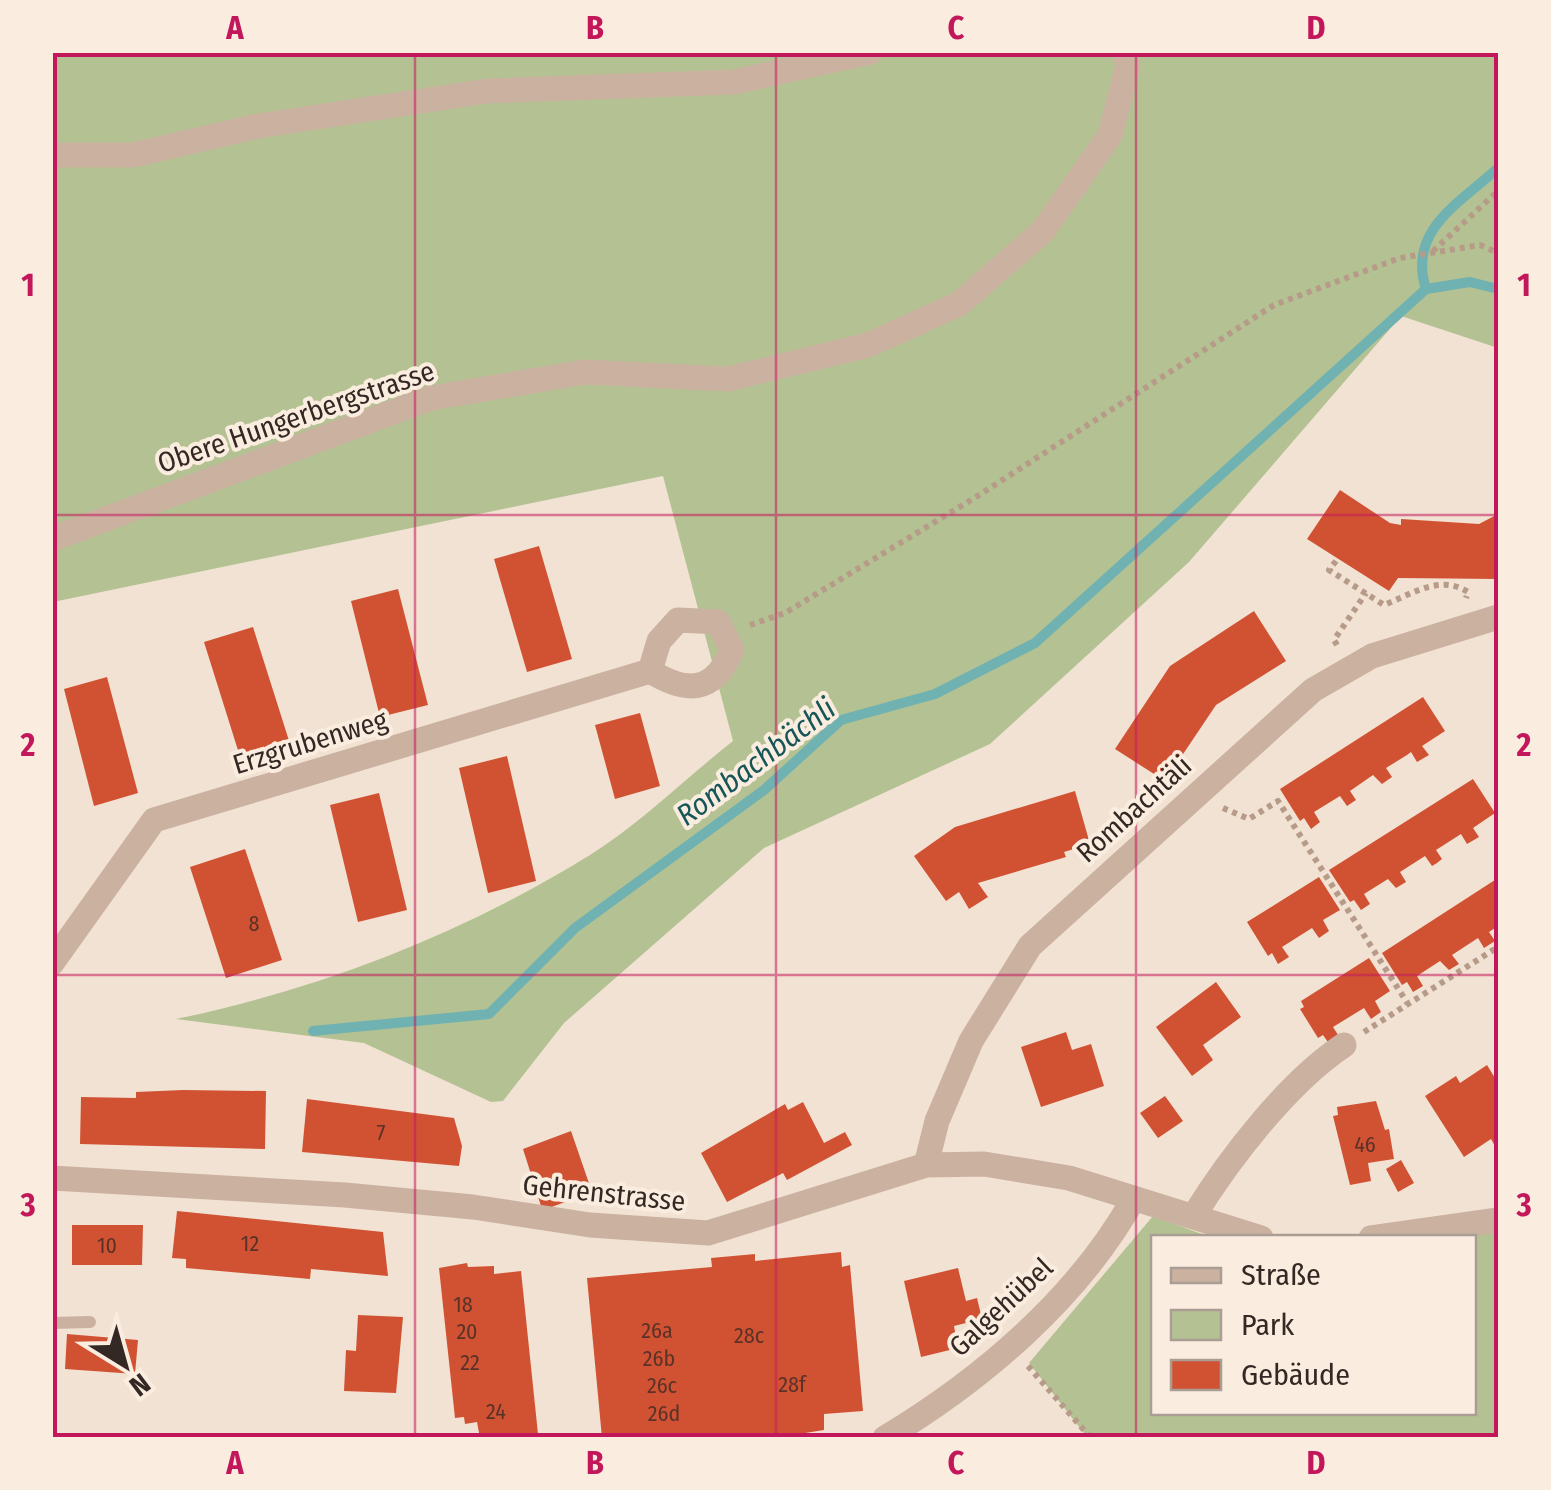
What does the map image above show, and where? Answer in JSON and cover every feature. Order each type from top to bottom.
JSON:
[{"type":"street","points":[[52,155],[133,155],[258,126],[488,91],[734,82],[870,52]]},
{"type":"street","name":"Obere Hungerbergstrasse","points":[[52,538],[431,398],[585,372],[728,380],[868,345],[944,311],[959,304],[1043,231],[1110,136],[1128,66],[1125,52]]},
{"type":"street","name":"Rombachtäli","points":[[926,1164],[937,1121],[971,1041],[1030,946],[1313,690],[1372,656],[1498,617]]},
{"type":"street","points":[[678,620],[718,622],[732,650],[723,672],[708,683],[669,683],[650,671],[659,641],[678,620]]},
{"type":"street","name":"Erzgrubenweg","points":[[52,963],[154,820],[650,671]]},
{"type":"street","points":[[1193,1217],[1210,1190],[1312,1066],[1344,1045]]},
{"type":"street","name":"Gehrenstrasse","points":[[52,1178],[345,1195],[473,1207],[590,1225],[708,1233],[926,1164],[984,1164],[1069,1178],[1251,1235]]},
{"type":"street","name":"Galgehübel","points":[[885,1438],[920,1416],[1015,1342],[1105,1250],[1134,1198]]},
{"type":"street","points":[[1392,1235],[1498,1220]]},
{"type":"lane","points":[[52,1323],[90,1322]]},
{"type":"path","points":[[1431,251],[1498,191]]},
{"type":"path","points":[[726,634],[785,614],[976,498],[1274,305],[1400,258],[1480,245],[1498,252]]},
{"type":"path","points":[[1336,561],[1328,570],[1384,605],[1436,584],[1456,584]]},
{"type":"path","points":[[1348,668],[1334,640],[1366,594]]},
{"type":"path","points":[[1193,796],[1249,819],[1278,801],[1408,1004]]},
{"type":"path","points":[[1344,1045],[1498,947]]},
{"type":"path","points":[[1035,1373],[1091,1438]]},
{"type":"green space","points":[[53,53],[1498,53],[1498,348],[1401,316],[1189,562],[990,744],[764,848],[564,1023],[503,1101],[491,1102],[364,1043],[176,1019],[338,974],[492,910],[609,842],[733,741],[663,476],[53,602]]},
{"type":"green space","points":[[1153,1216],[1205,1235],[1151,1235],[1151,1415],[1476,1415],[1476,1235],[1467,1235],[1498,1231],[1498,1437],[1087,1437],[1029,1363]]},
{"type":"building","points":[[1340,490],[1390,523],[1401,525],[1401,519],[1479,524],[1498,514],[1498,579],[1398,578],[1389,591],[1307,539]]},
{"type":"building","points":[[539,546],[572,659],[527,672],[494,559]]},
{"type":"building","points":[[398,589],[428,705],[380,717],[351,601]]},
{"type":"building","points":[[1254,611],[1286,661],[1216,705],[1165,781],[1115,749],[1170,666]]},
{"type":"building","points":[[253,627],[291,747],[242,763],[204,642]]},
{"type":"building","points":[[107,677],[138,793],[94,806],[64,689]]},
{"type":"building","points":[[1423,697],[1445,731],[1422,746],[1429,755],[1417,762],[1411,752],[1386,768],[1392,777],[1382,784],[1373,775],[1350,791],[1356,800],[1347,806],[1340,796],[1314,812],[1320,822],[1311,829],[1304,818],[1300,821],[1280,789]]},
{"type":"building","points":[[640,713],[660,786],[615,799],[595,725]]},
{"type":"building","points":[[507,756],[536,881],[488,893],[459,768]]},
{"type":"building","points":[[1473,779],[1495,813],[1473,828],[1479,837],[1467,844],[1461,834],[1436,850],[1442,859],[1432,866],[1425,856],[1400,872],[1406,882],[1396,888],[1388,879],[1364,894],[1370,904],[1361,910],[1354,900],[1350,902],[1329,870]]},
{"type":"building","points":[[1075,791],[1090,844],[1064,852],[1066,857],[978,883],[988,897],[969,909],[959,892],[946,901],[914,856],[955,827]]},
{"type":"building","points":[[379,793],[407,910],[358,922],[330,805]]},
{"type":"building","points":[[245,849],[282,960],[226,978],[190,867]]},
{"type":"building","points":[[1319,877],[1340,910],[1323,920],[1329,931],[1319,938],[1312,928],[1282,947],[1289,957],[1278,964],[1272,953],[1268,956],[1247,922]]},
{"type":"building","points":[[1498,878],[1498,926],[1489,932],[1495,941],[1484,948],[1478,938],[1452,955],[1459,964],[1449,970],[1440,961],[1417,976],[1423,986],[1413,992],[1407,982],[1402,985],[1382,953]]},
{"type":"building","points":[[1369,958],[1390,991],[1375,1001],[1381,1012],[1371,1019],[1364,1008],[1333,1027],[1340,1038],[1330,1045],[1323,1035],[1318,1038],[1300,1009],[1304,1007],[1301,1001]]},
{"type":"building","points":[[1216,982],[1241,1017],[1203,1045],[1213,1060],[1192,1076],[1156,1027]]},
{"type":"building","points":[[1066,1032],[1072,1050],[1091,1044],[1104,1086],[1041,1107],[1021,1047]]},
{"type":"building","points":[[1487,1065],[1498,1083],[1498,1143],[1495,1146],[1491,1139],[1464,1157],[1425,1096],[1456,1076],[1460,1083]]},
{"type":"building","points":[[266,1091],[265,1149],[80,1144],[81,1097],[136,1098],[136,1092]]},
{"type":"building","points":[[1165,1096],[1183,1121],[1158,1138],[1140,1113]]},
{"type":"building","points":[[307,1099],[454,1118],[462,1146],[459,1166],[302,1152]]},
{"type":"building","points":[[1376,1101],[1385,1130],[1389,1129],[1394,1159],[1368,1163],[1371,1181],[1350,1185],[1333,1116],[1338,1115],[1337,1107]]},
{"type":"building","points":[[803,1102],[824,1143],[845,1132],[852,1145],[787,1180],[783,1173],[727,1202],[701,1153],[785,1104],[788,1110]]},
{"type":"building","points":[[571,1131],[592,1192],[549,1208],[541,1206],[523,1149]]},
{"type":"building","points":[[1401,1160],[1414,1183],[1398,1192],[1386,1169]]},
{"type":"building","points":[[177,1211],[383,1232],[388,1276],[311,1269],[310,1279],[186,1268],[186,1259],[172,1258]]},
{"type":"building","points":[[72,1225],[143,1225],[142,1265],[72,1265]]},
{"type":"building","points":[[841,1252],[842,1267],[850,1265],[863,1411],[824,1414],[824,1430],[774,1438],[602,1438],[587,1278],[712,1267],[711,1258],[755,1254],[755,1261]]},
{"type":"building","points":[[467,1263],[468,1267],[494,1266],[494,1274],[521,1271],[538,1434],[480,1438],[477,1422],[465,1424],[464,1417],[455,1418],[439,1268]]},
{"type":"building","points":[[958,1268],[966,1301],[977,1298],[982,1319],[954,1326],[958,1348],[921,1357],[904,1281]]},
{"type":"building","points":[[358,1315],[403,1317],[396,1393],[344,1391],[346,1350],[356,1351]]},
{"type":"building","points":[[67,1334],[138,1340],[135,1374],[65,1369]]},
{"type":"waterway","points":[[1426,289],[1422,268],[1430,234],[1454,206],[1498,168]]},
{"type":"waterway","name":"Rombachbächli","points":[[313,1031],[489,1014],[575,928],[764,790],[841,720],[935,694],[1035,643],[1426,289],[1470,282],[1498,289]]}]
